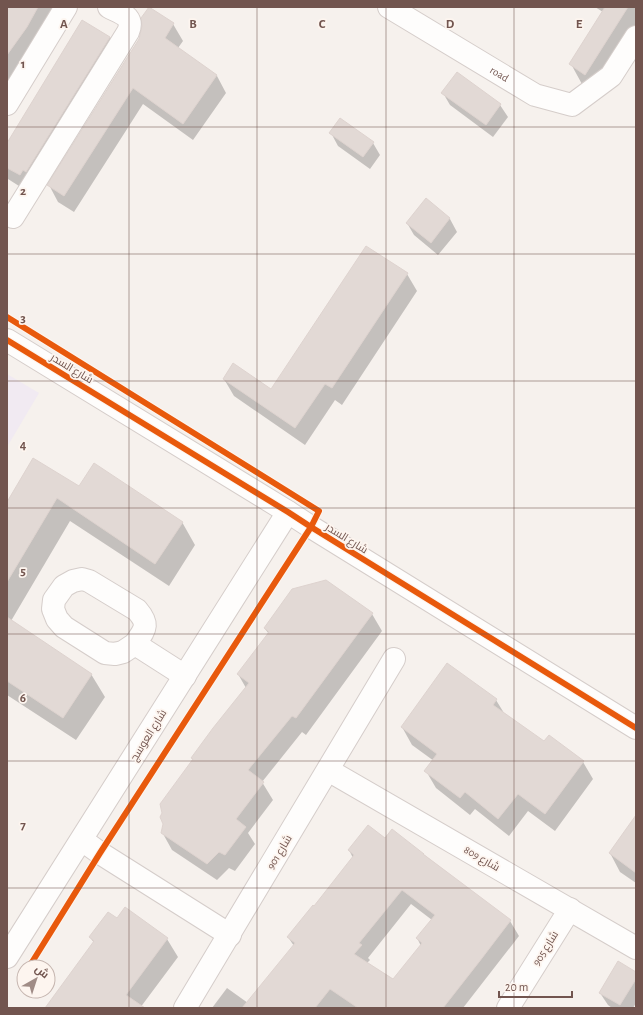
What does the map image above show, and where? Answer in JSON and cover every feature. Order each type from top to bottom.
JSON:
[{"type":"street","points":[[7,104],[66,7]]},
{"type":"street","points":[[13,217],[128,32],[130,21],[128,18],[109,7]]},
{"type":"street","name":"road","points":[[389,7],[535,95],[572,105],[611,76],[636,38]]},
{"type":"street","name":"شارع السدر","points":[[7,340],[636,728]]},
{"type":"street","name":"شارع العوسج","points":[[7,957],[288,512]]},
{"type":"street","points":[[135,644],[185,676]]},
{"type":"street","name":"شارع 901","points":[[185,1008],[394,659]]},
{"type":"street","name":"شارع 809","points":[[328,770],[636,948]]},
{"type":"street","points":[[82,840],[100,853],[230,935]]},
{"type":"street","name":"شارع 905","points":[[508,1008],[570,909]]},
{"type":"shaded area","points":[[7,374],[39,393],[7,447]]},
{"type":"building","points":[[7,7],[38,7],[27,27],[7,55]]},
{"type":"building","points":[[149,7],[174,23],[165,38],[217,75],[183,124],[133,88],[64,196],[47,185],[139,39],[142,26],[141,18]]},
{"type":"building","points":[[605,7],[628,7],[585,75],[569,64]]},
{"type":"building","points":[[82,20],[110,37],[26,172],[23,170],[20,175],[7,168],[7,143]]},
{"type":"building","points":[[457,72],[501,104],[486,125],[441,93]]},
{"type":"building","points":[[340,118],[374,142],[363,157],[329,133]]},
{"type":"building","points":[[426,198],[450,218],[431,243],[406,223]]},
{"type":"building","points":[[366,246],[408,273],[332,388],[325,384],[295,428],[223,379],[233,363],[271,389]]},
{"type":"building","points":[[33,458],[79,486],[94,463],[183,522],[155,564],[57,498],[7,582],[7,502]]},
{"type":"building","points":[[326,580],[373,613],[296,718],[292,716],[248,770],[264,782],[236,819],[246,827],[225,855],[219,852],[207,864],[161,833],[163,824],[160,817],[162,813],[160,804],[193,759],[191,758],[213,728],[249,683],[237,674],[269,632],[264,628],[292,589]]},
{"type":"building","points":[[7,617],[92,674],[63,718],[7,681]]},
{"type":"building","points":[[447,663],[497,699],[493,705],[544,741],[549,735],[584,761],[545,814],[518,794],[498,819],[465,792],[460,798],[424,771],[437,754],[401,727]]},
{"type":"building","points":[[636,815],[636,873],[609,853]]},
{"type":"building","points":[[368,825],[385,838],[392,829],[511,920],[443,1008],[358,1008],[330,989],[315,1008],[242,1008],[295,943],[287,937],[313,905],[314,906],[354,855],[348,850]],"holes":[[[402,890],[435,915],[416,938],[422,943],[393,979],[354,954],[362,945],[359,943]]]},
{"type":"building","points":[[125,907],[168,938],[126,995],[145,1008],[45,1008],[52,999],[56,999],[56,993],[94,941],[89,937],[108,912],[117,918]]},
{"type":"building","points":[[618,961],[636,972],[636,979],[620,1005],[599,993]]},
{"type":"cycle path","points":[[7,317],[319,511],[311,527],[100,853],[34,959]]},
{"type":"cycle path","points":[[7,340],[636,728]]}]
